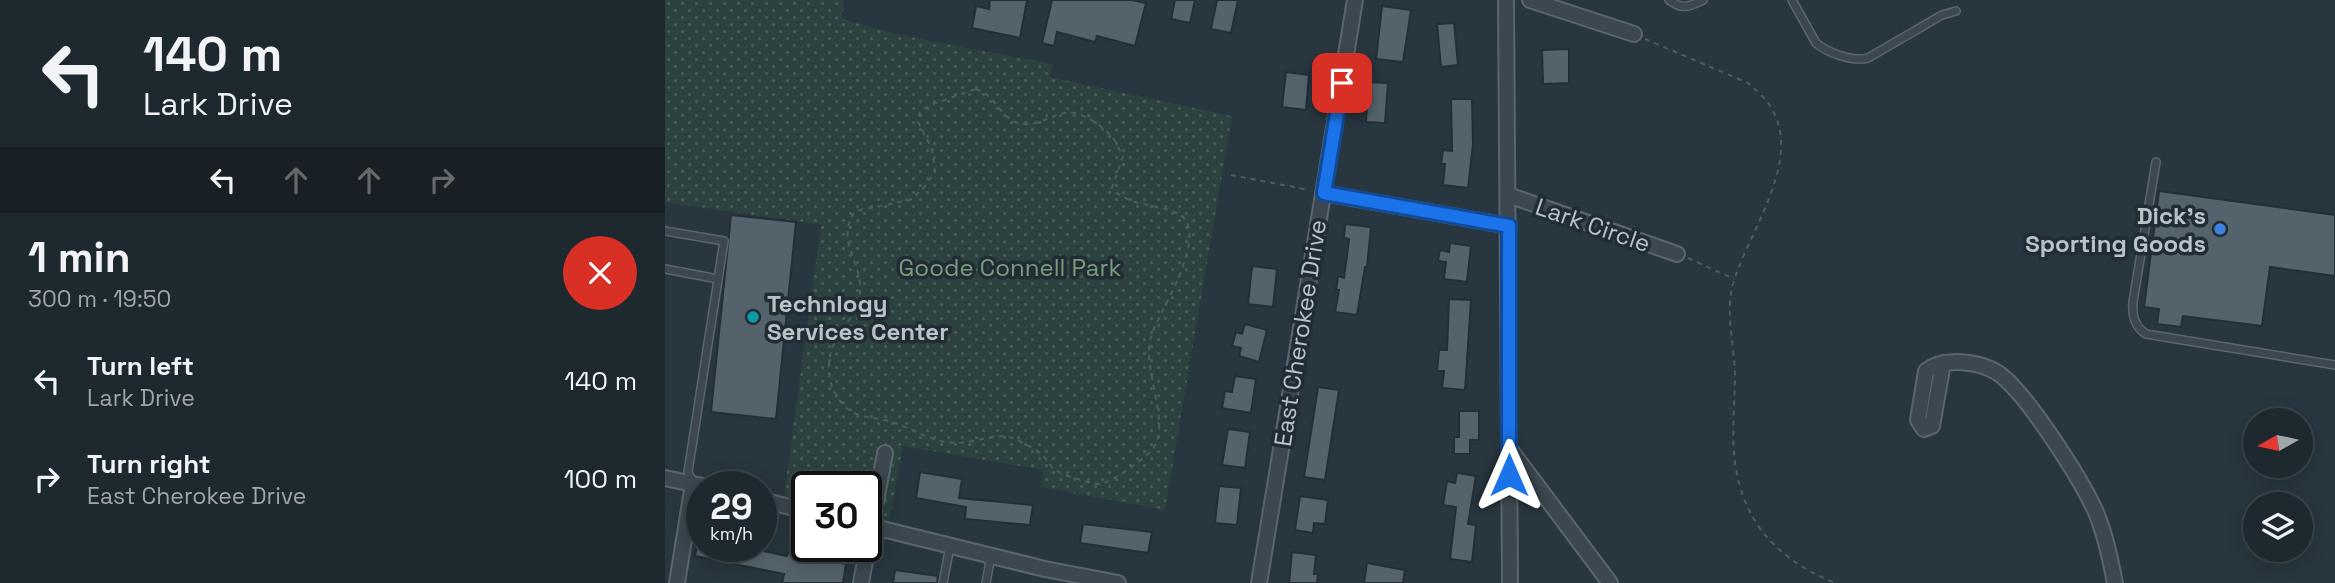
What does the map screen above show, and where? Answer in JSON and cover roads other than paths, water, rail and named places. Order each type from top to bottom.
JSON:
[{"type":"street","name":"East Cherokee Drive","points":[[1259,583],[1355,0]]},
{"type":"street","points":[[1506,0],[1510,583]]},
{"type":"street","points":[[1529,0],[1634,34]]},
{"type":"street","points":[[1324,193],[1509,226]]},
{"type":"street","name":"Lark Circle","points":[[1508,195],[1677,254]]},
{"type":"street","points":[[1943,363],[1977,365],[1998,373],[2020,396],[2065,459],[2095,510],[2107,544],[2115,583]]},
{"type":"street","points":[[1509,448],[1610,583]]},
{"type":"street","points":[[881,471],[885,453]]},
{"type":"street","points":[[665,478],[686,482]]},
{"type":"street","points":[[882,529],[991,556],[1044,576],[1118,583]]},
{"type":"street","points":[[677,583],[686,541]]},
{"type":"street","points":[[861,583],[864,562]]},
{"type":"lane","points":[[1669,0],[1685,8],[1703,0]]},
{"type":"lane","points":[[1792,0],[1816,43],[1822,48],[1855,60],[1868,58],[1942,15],[1956,11]]},
{"type":"lane","points":[[2157,162],[2133,302],[2132,313],[2139,330],[2146,334],[2335,365]]},
{"type":"lane","points":[[665,231],[724,242],[688,471]]},
{"type":"lane","points":[[665,269],[718,279]]},
{"type":"lane","points":[[943,583],[950,546]]},
{"type":"lane","points":[[986,583],[991,556]]},
{"type":"place","name":"Dick's Sporting Goods","points":[[2220,229]]},
{"type":"place","name":"Technlogy Services Center","points":[[753,317]]},
{"type":"park label","name":"Goode Connell Park","points":[[1010,267]]}]
